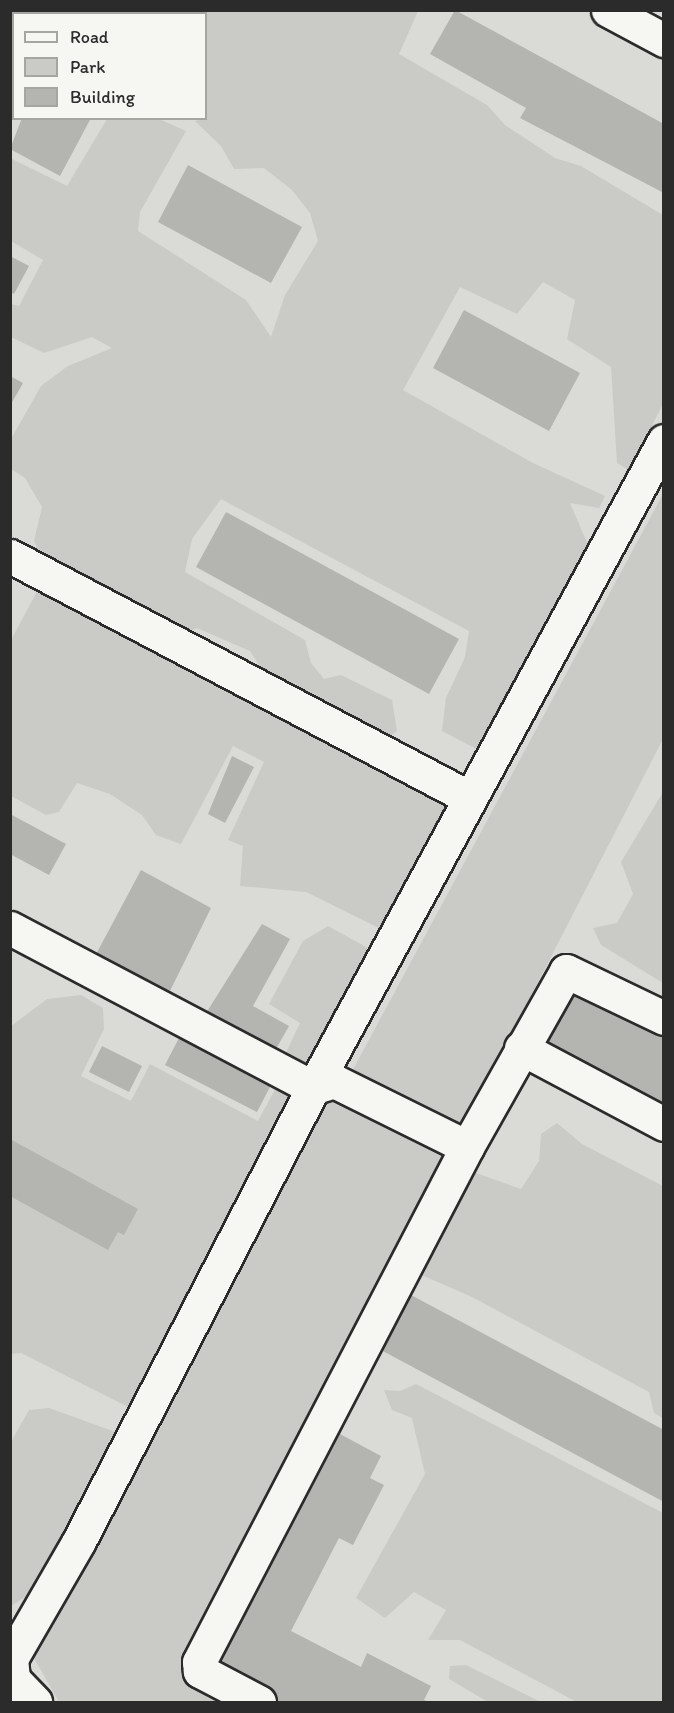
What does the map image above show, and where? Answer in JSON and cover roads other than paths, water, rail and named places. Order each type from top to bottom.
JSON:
[{"type":"lane","points":[[608,10],[663,40]]},
{"type":"lane","points":[[35,1702],[13,1678],[13,1651],[79,1541],[313,1088],[663,441]]},
{"type":"lane","points":[[10,556],[470,798]]},
{"type":"lane","points":[[10,928],[313,1088],[334,1081],[467,1147]]},
{"type":"lane","points":[[259,1702],[200,1671],[199,1662],[520,1048],[566,971],[663,1018]]},
{"type":"lane","points":[[520,1048],[663,1124]]}]
